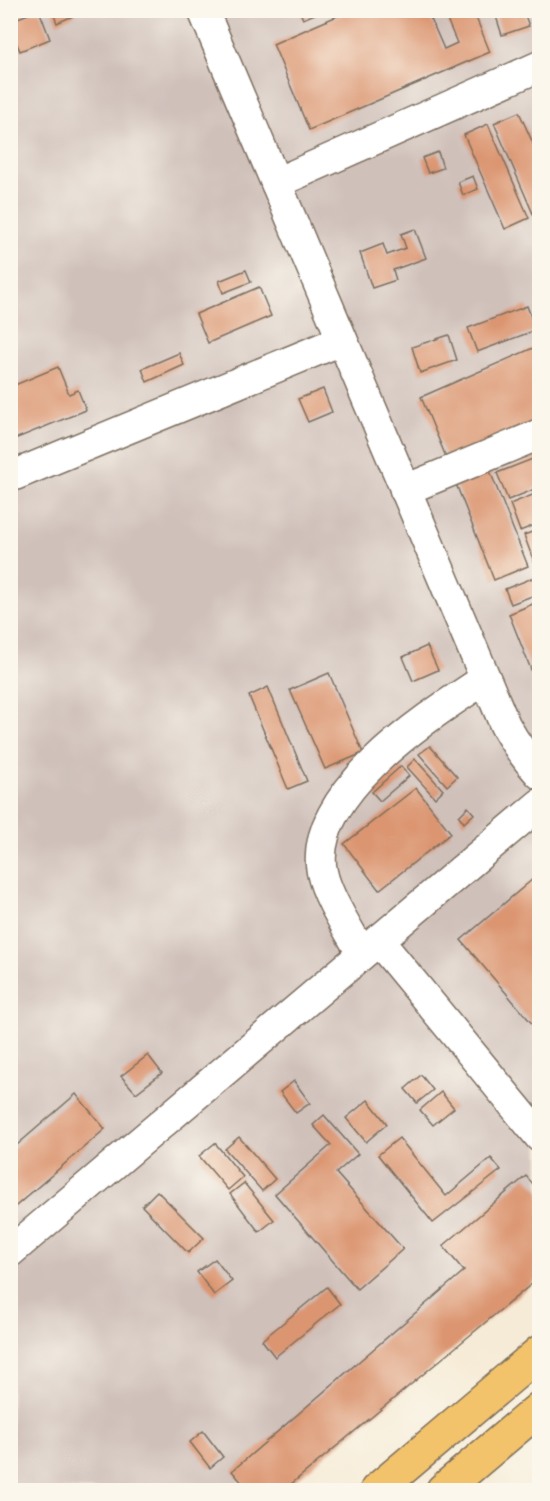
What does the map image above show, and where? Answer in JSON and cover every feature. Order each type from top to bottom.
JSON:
[{"type":"highway","points":[[377,1491],[540,1352]]},
{"type":"highway","points":[[443,1491],[540,1408]]},
{"type":"street","points":[[203,10],[485,679],[510,734],[528,762],[540,774]]},
{"type":"street","points":[[276,183],[540,66]]},
{"type":"street","points":[[10,477],[342,340]]},
{"type":"street","points":[[405,490],[540,434]]},
{"type":"street","points":[[485,679],[435,711],[388,749],[364,773],[332,815],[323,841],[322,869],[326,888],[370,947],[540,1137]]},
{"type":"street","points":[[10,1252],[540,804]]},
{"type":"shaded area","points":[[10,11],[539,11],[539,1239],[229,1490],[11,1490]]},
{"type":"building","points":[[39,10],[50,39],[20,51],[10,27],[10,21]]},
{"type":"building","points":[[52,10],[73,10],[75,15],[57,23]]},
{"type":"building","points":[[299,10],[322,10],[322,11],[303,19]]},
{"type":"building","points":[[351,10],[427,10],[444,49],[457,43],[443,10],[473,10],[490,52],[309,130],[273,44]]},
{"type":"building","points":[[494,10],[523,10],[529,26],[502,35]]},
{"type":"building","points":[[519,112],[540,159],[540,214],[534,216],[494,123]]},
{"type":"building","points":[[488,124],[529,218],[505,229],[464,135]]},
{"type":"building","points":[[438,152],[443,168],[428,173],[422,158]]},
{"type":"building","points":[[473,176],[478,189],[463,195],[458,182]]},
{"type":"building","points":[[415,229],[426,258],[393,270],[396,280],[372,288],[360,253],[383,244],[387,255],[406,248],[401,234]]},
{"type":"building","points":[[246,270],[251,282],[223,293],[219,281]]},
{"type":"building","points":[[259,287],[271,316],[208,343],[196,314]]},
{"type":"building","points":[[527,306],[536,330],[477,352],[468,328]]},
{"type":"building","points":[[449,335],[457,360],[420,373],[412,347]]},
{"type":"building","points":[[540,345],[540,425],[449,464],[421,397]]},
{"type":"building","points":[[179,353],[184,365],[147,382],[142,369]]},
{"type":"building","points":[[58,367],[69,394],[78,390],[86,410],[10,441],[10,387]]},
{"type":"building","points":[[323,389],[332,412],[308,422],[298,399]]},
{"type":"building","points":[[540,456],[540,487],[508,500],[497,473]]},
{"type":"building","points":[[490,471],[528,566],[494,580],[456,484]]},
{"type":"building","points":[[540,492],[540,523],[520,531],[510,504]]},
{"type":"building","points":[[540,529],[540,560],[534,562],[524,535]]},
{"type":"building","points":[[540,575],[540,593],[511,604],[505,589]]},
{"type":"building","points":[[540,601],[540,690],[539,690],[509,614]]},
{"type":"building","points":[[427,646],[438,670],[413,681],[403,657]]},
{"type":"building","points":[[329,673],[363,753],[325,769],[290,690]]},
{"type":"building","points":[[268,687],[307,781],[288,789],[249,696]]},
{"type":"building","points":[[430,746],[457,777],[447,786],[419,754]]},
{"type":"building","points":[[415,759],[443,790],[435,798],[407,767]]},
{"type":"building","points":[[401,766],[409,776],[380,801],[372,792]]},
{"type":"building","points":[[416,788],[451,833],[379,890],[344,844]]},
{"type":"building","points":[[468,807],[474,814],[464,823],[459,816]]},
{"type":"building","points":[[540,873],[540,1033],[461,940]]},
{"type":"building","points":[[148,1055],[162,1073],[136,1093],[121,1076]]},
{"type":"building","points":[[421,1075],[433,1090],[417,1103],[405,1089]]},
{"type":"building","points":[[294,1081],[310,1103],[296,1113],[280,1092]]},
{"type":"building","points":[[441,1092],[454,1108],[433,1125],[420,1110]]},
{"type":"building","points":[[76,1094],[105,1129],[10,1211],[10,1151]]},
{"type":"building","points":[[368,1100],[387,1124],[366,1142],[346,1118]]},
{"type":"building","points":[[324,1115],[358,1154],[336,1173],[403,1249],[357,1289],[275,1194],[331,1145],[313,1125]]},
{"type":"building","points":[[239,1137],[275,1179],[262,1191],[225,1149]]},
{"type":"building","points":[[399,1138],[446,1196],[491,1158],[501,1170],[433,1223],[378,1155]]},
{"type":"building","points":[[215,1143],[243,1177],[228,1190],[199,1156]]},
{"type":"building","points":[[526,1176],[540,1192],[540,1277],[284,1490],[248,1490],[232,1471],[464,1271],[443,1246]]},
{"type":"building","points":[[244,1183],[274,1220],[259,1232],[230,1194]]},
{"type":"building","points":[[157,1191],[204,1238],[188,1253],[142,1206]]},
{"type":"building","points":[[215,1259],[232,1281],[214,1295],[197,1272]]},
{"type":"building","points":[[327,1287],[340,1304],[275,1357],[262,1340]]},
{"type":"building","points":[[203,1431],[223,1457],[210,1468],[190,1442]]}]
